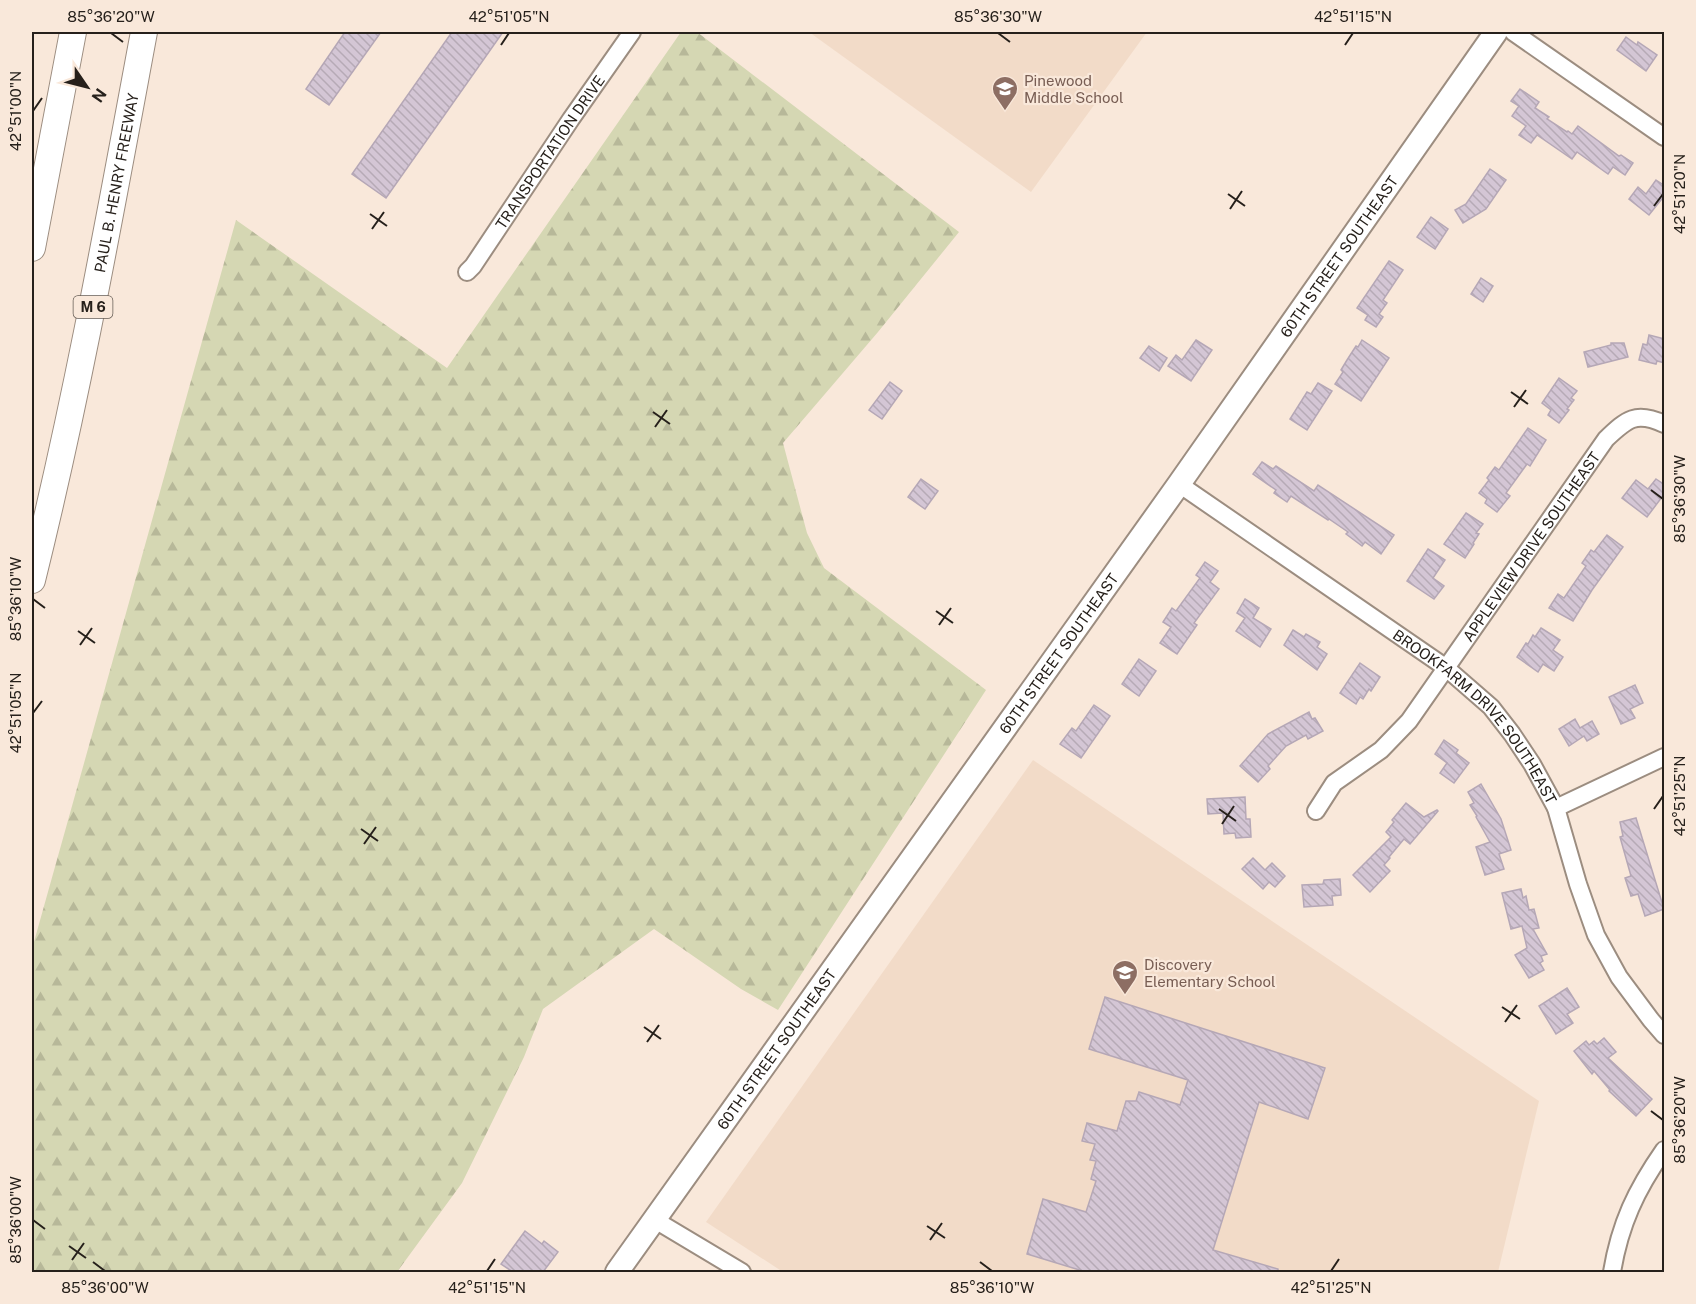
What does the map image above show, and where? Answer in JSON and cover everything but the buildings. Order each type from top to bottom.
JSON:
[{"type":"highway","points":[[32,248],[73,32]]},
{"type":"highway","name":"PAUL B. HENRY FREEWAY","points":[[32,580],[83,357],[144,32]]},
{"type":"main road","name":"60TH STREET SOUTHEAST","points":[[618,1272],[1179,484],[1496,32]]},
{"type":"street","name":"TRANSPORTATION DRIVE","points":[[467,272],[632,32]]},
{"type":"street","points":[[1514,32],[1665,137]]},
{"type":"street","name":"APPLEVIEW DRIVE SOUTHEAST","points":[[1316,811],[1334,783],[1381,750],[1409,721],[1606,439],[1623,423],[1638,416],[1665,424]]},
{"type":"street","name":"BROOKFARM DRIVE SOUTHEAST","points":[[1179,484],[1445,667],[1491,707],[1532,764],[1556,808],[1578,884],[1596,935],[1619,977],[1665,1035]]},
{"type":"street","points":[[1556,808],[1665,757]]},
{"type":"street","points":[[1612,1272],[1620,1233],[1634,1198],[1665,1150]]},
{"type":"street","points":[[655,1220],[742,1272]]},
{"type":"shaded area","name":"Pinewood Middle School","points":[[809,32],[1147,32],[1031,192]]},
{"type":"shaded area","name":"Discovery Elementary School","points":[[1033,760],[1539,1101],[1498,1272],[783,1272],[706,1222]]},
{"type":"green space","points":[[681,32],[697,32],[959,232],[878,332],[783,443],[807,533],[824,568],[986,690],[778,1010],[741,989],[654,929],[543,1009],[524,1057],[462,1183],[397,1272],[32,1272],[32,949],[236,220],[447,368]]},
{"type":"place","name":"Pinewood Middle School","points":[[1005,112]]},
{"type":"place","name":"Discovery Elementary School","points":[[1125,996]]}]
